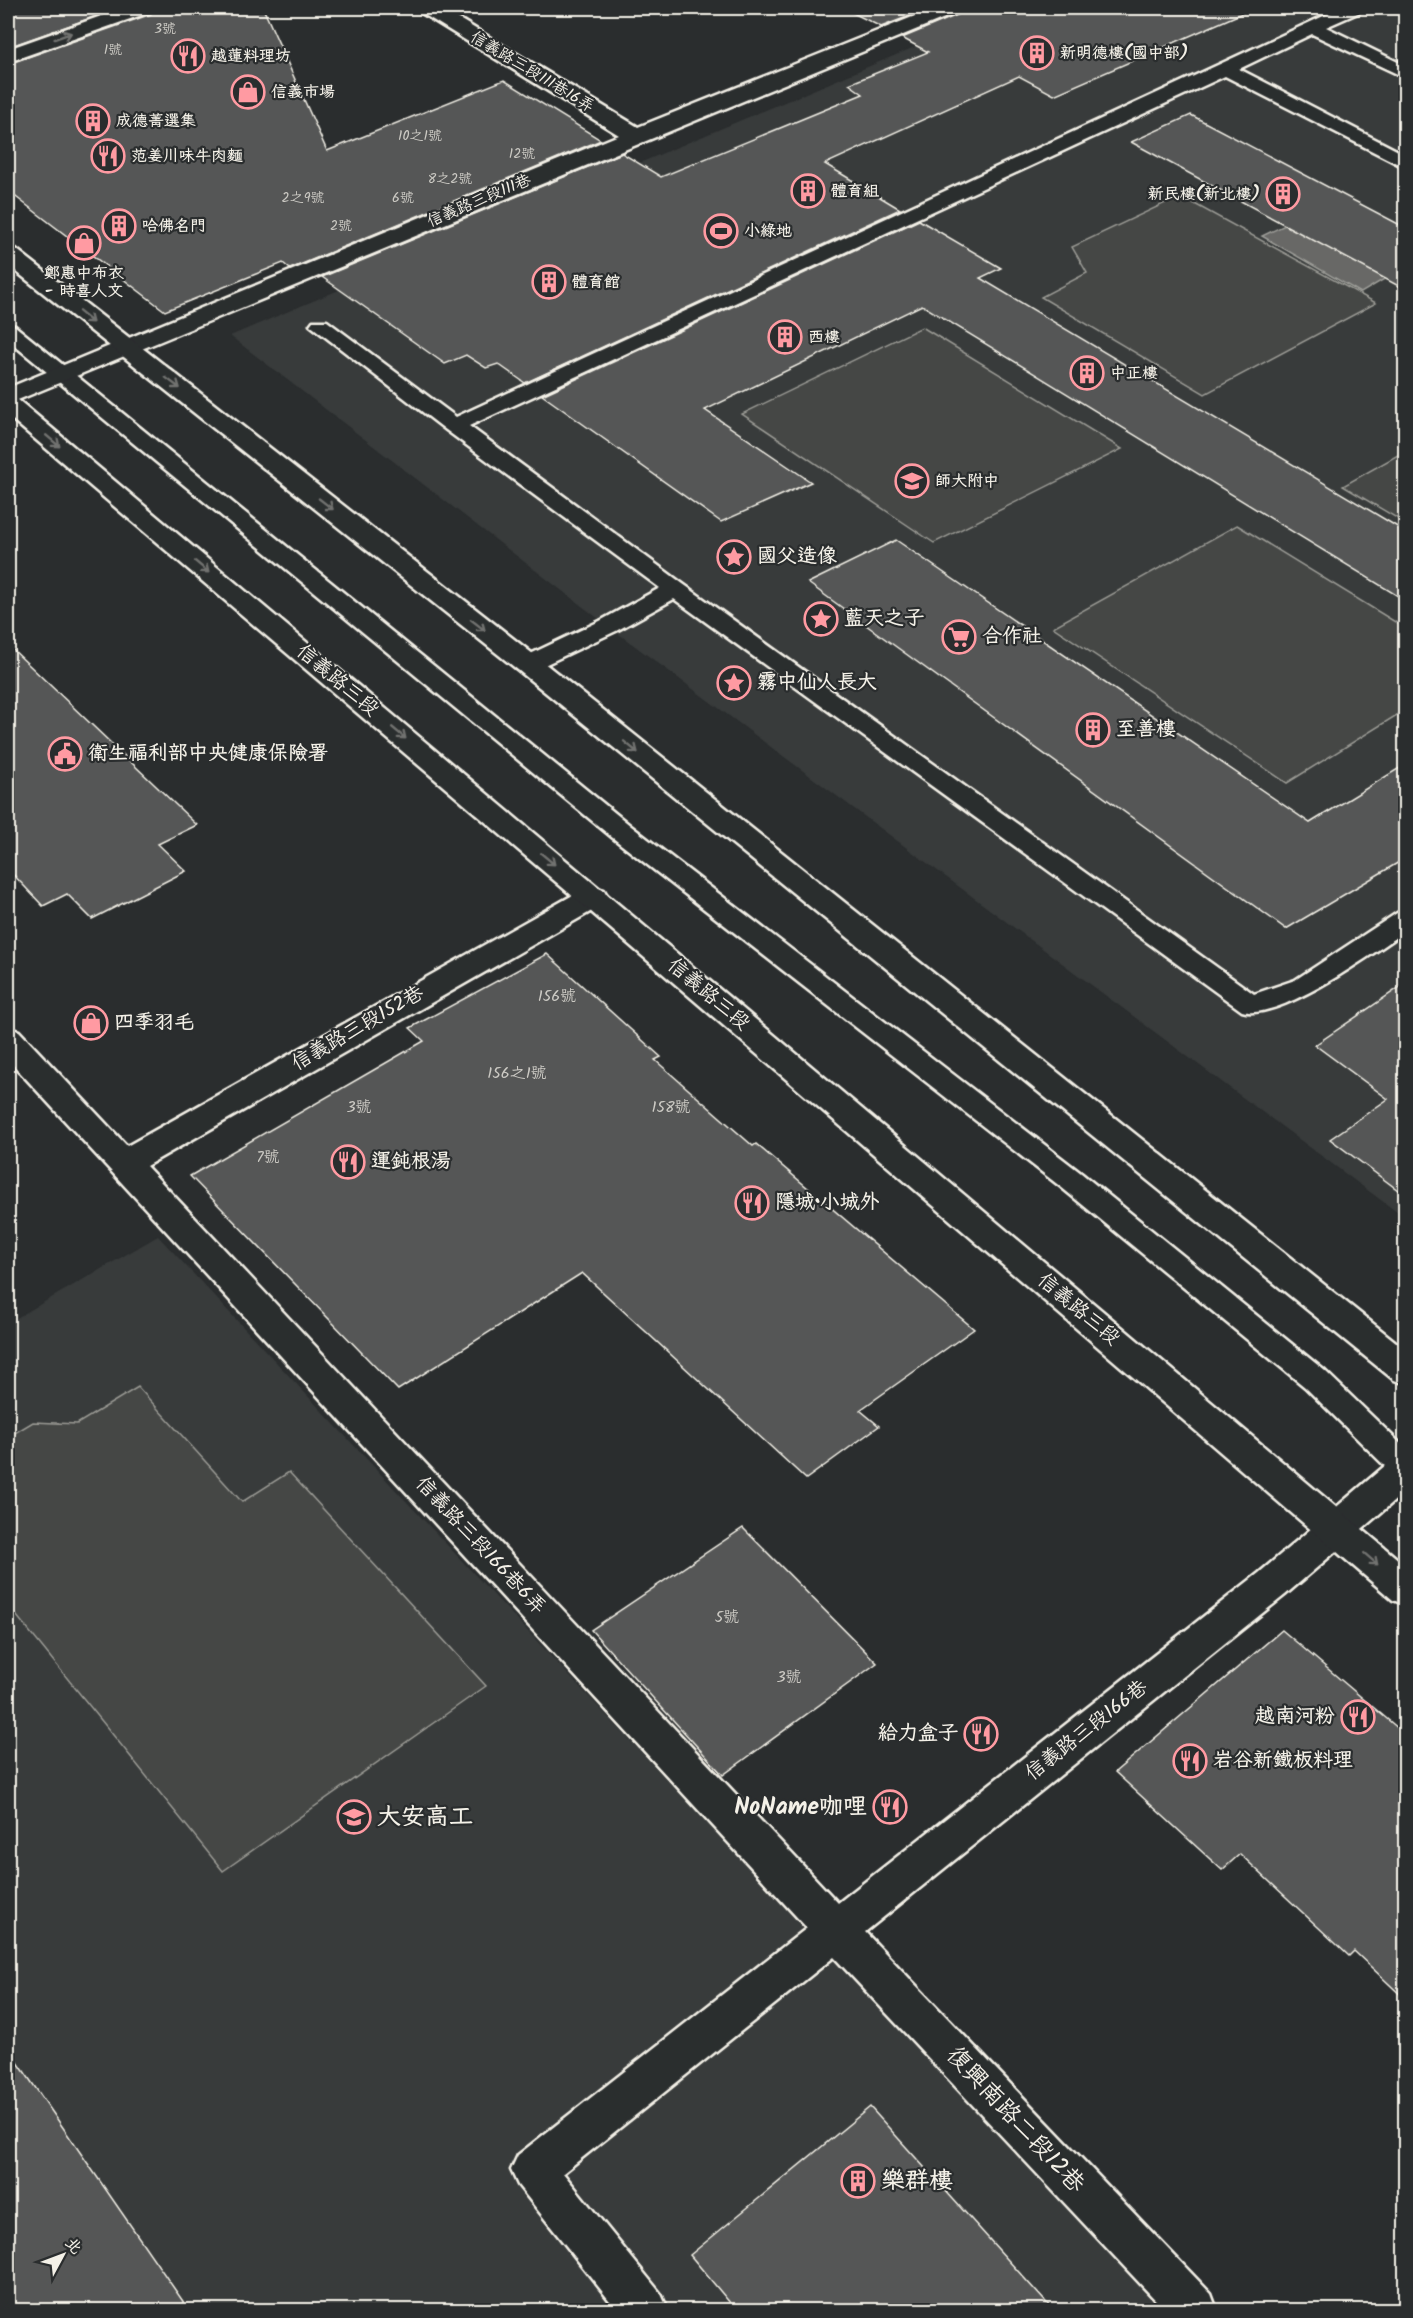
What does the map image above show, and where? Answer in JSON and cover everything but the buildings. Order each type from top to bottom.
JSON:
[{"type":"street","points":[[8,56],[143,8]]},
{"type":"street","name":"信義路三段111巷16弄","points":[[427,8],[636,136]]},
{"type":"street","name":"信義路三段111巷","points":[[8,397],[636,136],[952,8]]},
{"type":"street","points":[[8,254],[125,349],[181,389],[528,664],[1406,1370]]},
{"type":"street","name":"信義路三段","points":[[8,404],[593,897],[1406,1589]]},
{"type":"street","name":"信義路三段152巷","points":[[123,1162],[593,897]]},
{"type":"street","name":"信義路三段166巷6弄","points":[[8,1039],[836,1930]]},
{"type":"street","name":"信義路三段166巷","points":[[645,2310],[533,2170],[1263,1591],[1406,1469]]},
{"type":"street","name":"復興南路二段12巷","points":[[836,1930],[1195,2310]]},
{"type":"lane","points":[[453,426],[1354,8]]},
{"type":"lane","points":[[1312,27],[1406,73]]},
{"type":"lane","points":[[1225,69],[1406,163]]},
{"type":"lane","points":[[1383,152],[1406,141]]},
{"type":"lane","points":[[320,325],[675,589],[1251,1005],[1304,986],[1406,919]]},
{"type":"lane","points":[[8,330],[622,832],[1071,1180],[1315,1379],[1406,1469]]},
{"type":"lane","points":[[528,664],[608,626],[675,589]]},
{"type":"shaded area","name":"師大附中","points":[[1007,8],[1405,8],[1405,1218],[608,626],[230,336]]},
{"type":"shaded area","points":[[1180,196],[1376,303],[1205,394],[1041,297],[1087,273],[1072,247]]},
{"type":"shaded area","points":[[1285,225],[1386,278],[1361,293],[1262,236]]},
{"type":"shaded area","points":[[922,327],[1122,449],[934,543],[742,414]]},
{"type":"shaded area","points":[[1405,451],[1405,523],[1343,486]]},
{"type":"shaded area","points":[[1237,525],[1405,628],[1405,710],[1287,783],[1053,627]]},
{"type":"shaded area","name":"大安高工","points":[[158,1236],[1163,2310],[8,2310],[8,1323]]},
{"type":"shaded area","points":[[138,1387],[242,1502],[289,1472],[486,1686],[223,1871],[8,1605],[8,1437],[33,1422],[77,1424]]},
{"type":"place","name":"新明德樓(國中部)","points":[[1037,53]]},
{"type":"place","name":"越蓮料理坊","points":[[188,56]]},
{"type":"place","name":"信義市場","points":[[248,92]]},
{"type":"place","name":"成德菁選集","points":[[93,121]]},
{"type":"place","name":"范姜川味牛肉麵","points":[[108,156]]},
{"type":"place","name":"體育組","points":[[808,191]]},
{"type":"place","name":"新民樓(新北樓)","points":[[1283,194]]},
{"type":"place","name":"哈佛名門","points":[[119,226]]},
{"type":"place","name":"小綠地","points":[[721,231]]},
{"type":"place","name":"鄭惠中布衣 - 時喜人文","points":[[84,243]]},
{"type":"place","name":"體育館","points":[[549,282]]},
{"type":"place","name":"西樓","points":[[785,337]]},
{"type":"place","name":"中正樓","points":[[1087,373]]},
{"type":"place","name":"師大附中","points":[[912,481]]},
{"type":"place","name":"國父造像","points":[[734,557]]},
{"type":"place","name":"藍天之子","points":[[821,619]]},
{"type":"place","name":"合作社","points":[[959,637]]},
{"type":"place","name":"霧中仙人長大","points":[[734,683]]},
{"type":"place","name":"至善樓","points":[[1093,730]]},
{"type":"place","name":"衛生福利部中央健康保險署","points":[[65,754]]},
{"type":"place","name":"四季羽毛","points":[[91,1023]]},
{"type":"place","name":"運鈍根湯","points":[[348,1162]]},
{"type":"place","name":"隱城•小城外","points":[[752,1203]]},
{"type":"place","name":"越南河粉","points":[[1358,1717]]},
{"type":"place","name":"給力盒子","points":[[981,1734]]},
{"type":"place","name":"岩谷新鐵板料理","points":[[1190,1761]]},
{"type":"place","name":"NoName咖哩","points":[[890,1807]]},
{"type":"place","name":"大安高工","points":[[354,1817]]},
{"type":"place","name":"樂群樓","points":[[858,2181]]}]
